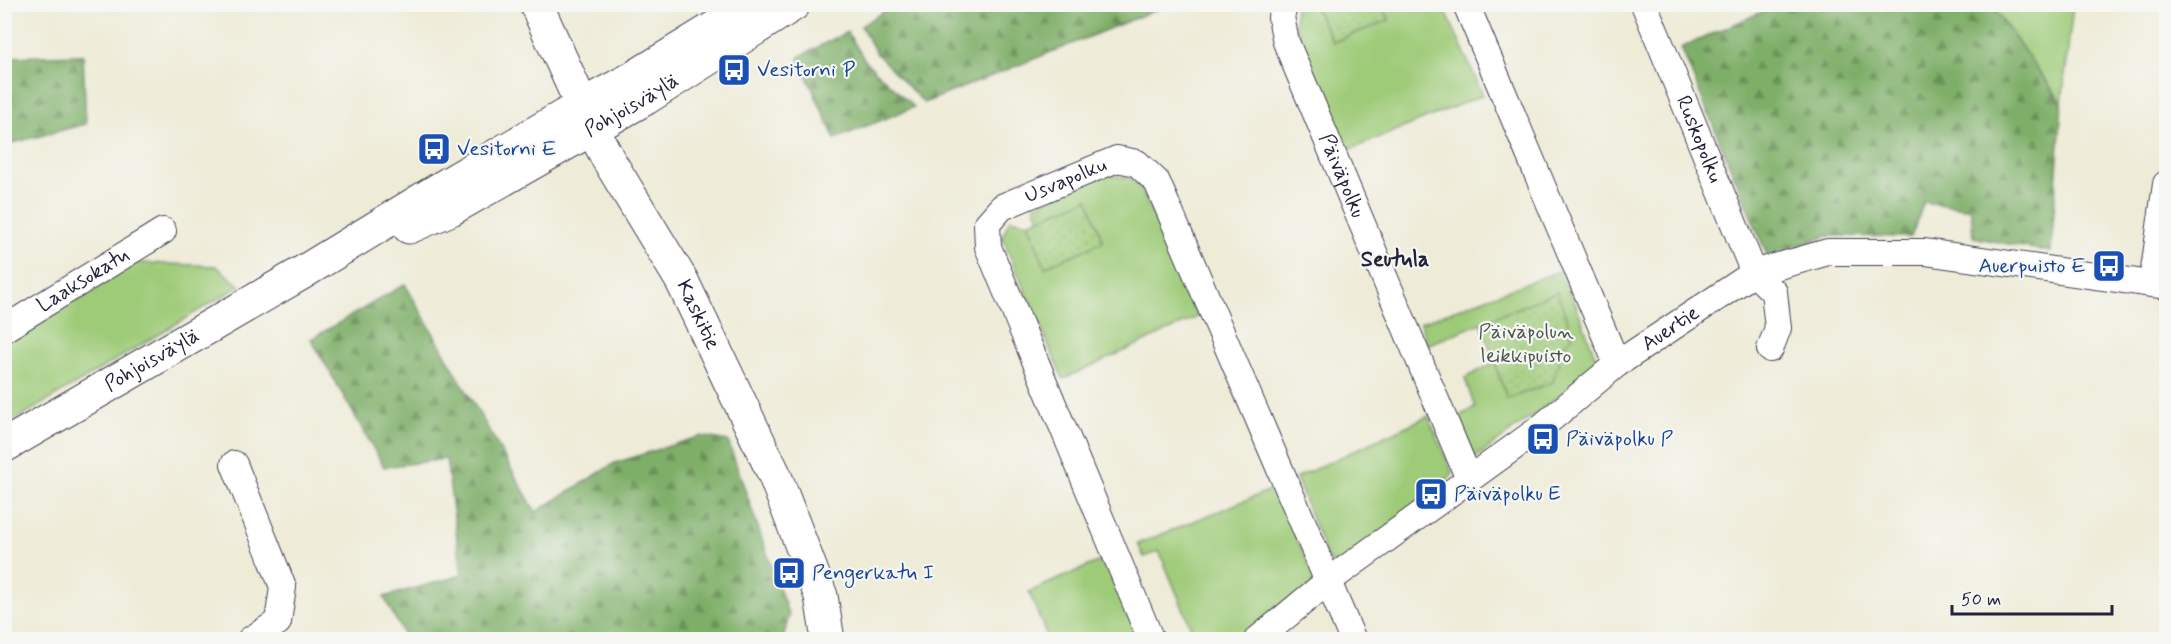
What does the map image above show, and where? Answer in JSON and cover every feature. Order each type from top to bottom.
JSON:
[{"type":"main road","name":"Kaskitie","points":[[536,4],[586,117],[608,159],[682,281],[775,476],[820,596],[828,639]]},
{"type":"main road","name":"Pohjoisväylä","points":[[4,447],[300,274],[451,209],[586,117],[633,78],[753,4]]},
{"type":"main road","name":"Pohjoisväylä","points":[[586,117],[646,98],[794,4]]},
{"type":"street","name":"Päiväpolku","points":[[1285,4],[1281,16],[1286,42],[1469,479]]},
{"type":"street","points":[[1466,4],[1617,364]]},
{"type":"street","name":"Ruskopolku","points":[[1644,4],[1754,273]]},
{"type":"street","name":"Usvapolku","points":[[1150,639],[988,247],[987,224],[1002,207],[1117,159],[1137,163],[1157,182],[1353,639]]},
{"type":"street","points":[[2159,285],[2166,184]]},
{"type":"street","name":"Laaksokatu","points":[[4,329],[163,231]]},
{"type":"street","name":"Auertie","points":[[1257,639],[1327,582],[1539,429],[1617,364],[1754,273],[1828,252],[1924,252],[2159,285]]},
{"type":"street","points":[[1754,273],[1774,292],[1778,328],[1770,349]]},
{"type":"street","points":[[234,464],[283,587],[278,622],[250,639]]},
{"type":"green space","points":[[894,5],[1166,5],[924,103],[877,54],[861,26]]},
{"type":"green space","points":[[1295,5],[1313,5],[1333,42],[1389,19],[1383,5],[1443,5],[1483,95],[1344,152],[1295,25]]},
{"type":"green space","points":[[1314,5],[1383,5],[1389,20],[1333,42]]},
{"type":"green space","points":[[1777,5],[1991,5],[2062,103],[2051,252],[1973,237],[1971,209],[1924,202],[1911,237],[1827,236],[1767,255],[1681,48]]},
{"type":"green space","points":[[1991,5],[2073,5],[2062,103]]},
{"type":"green space","points":[[847,32],[866,62],[914,107],[835,139],[798,57]]},
{"type":"green space","points":[[83,55],[86,124],[5,145],[5,57]]},
{"type":"green space","points":[[1105,174],[1133,179],[1143,193],[1198,317],[1063,379],[1002,237],[1010,219],[1028,223],[1045,267],[1088,199],[1039,219],[1034,206]]},
{"type":"green space","points":[[1088,199],[1103,242],[1045,267],[1028,223]]},
{"type":"green space","points":[[121,262],[216,266],[240,286],[5,426],[5,335]]},
{"type":"green space","points":[[1559,271],[1576,305],[1599,366],[1474,459],[1459,416],[1475,408],[1465,378],[1495,362],[1508,399],[1552,382],[1563,346],[1557,292],[1427,345],[1420,323]]},
{"type":"green space","points":[[405,284],[536,512],[615,463],[701,436],[728,441],[789,616],[783,639],[406,639],[384,597],[462,575],[446,459],[384,467],[311,339]]},
{"type":"green space","name":"Päiväpolun leikkipuisto","points":[[1557,292],[1573,336],[1563,346],[1553,382],[1507,399],[1481,323]]},
{"type":"green space","points":[[1428,416],[1453,474],[1346,564],[1329,562],[1296,478]]},
{"type":"green space","points":[[1273,489],[1318,584],[1246,639],[1192,639],[1195,637],[1159,551],[1144,557],[1138,544]]},
{"type":"green space","points":[[1109,557],[1144,639],[1048,639],[1029,592]]},
{"type":"place","name":"Vesitorni P","points":[[734,70]]},
{"type":"place","name":"Vesitorni E","points":[[434,149]]},
{"type":"place","name":"Auerpuisto E","points":[[2109,266]]},
{"type":"place","name":"Päiväpolku P","points":[[1543,439]]},
{"type":"place","name":"Päiväpolku E","points":[[1431,494]]},
{"type":"place","name":"Pengerkatu I","points":[[789,573]]},
{"type":"district","name":"Seutula","points":[[1395,260]]}]
